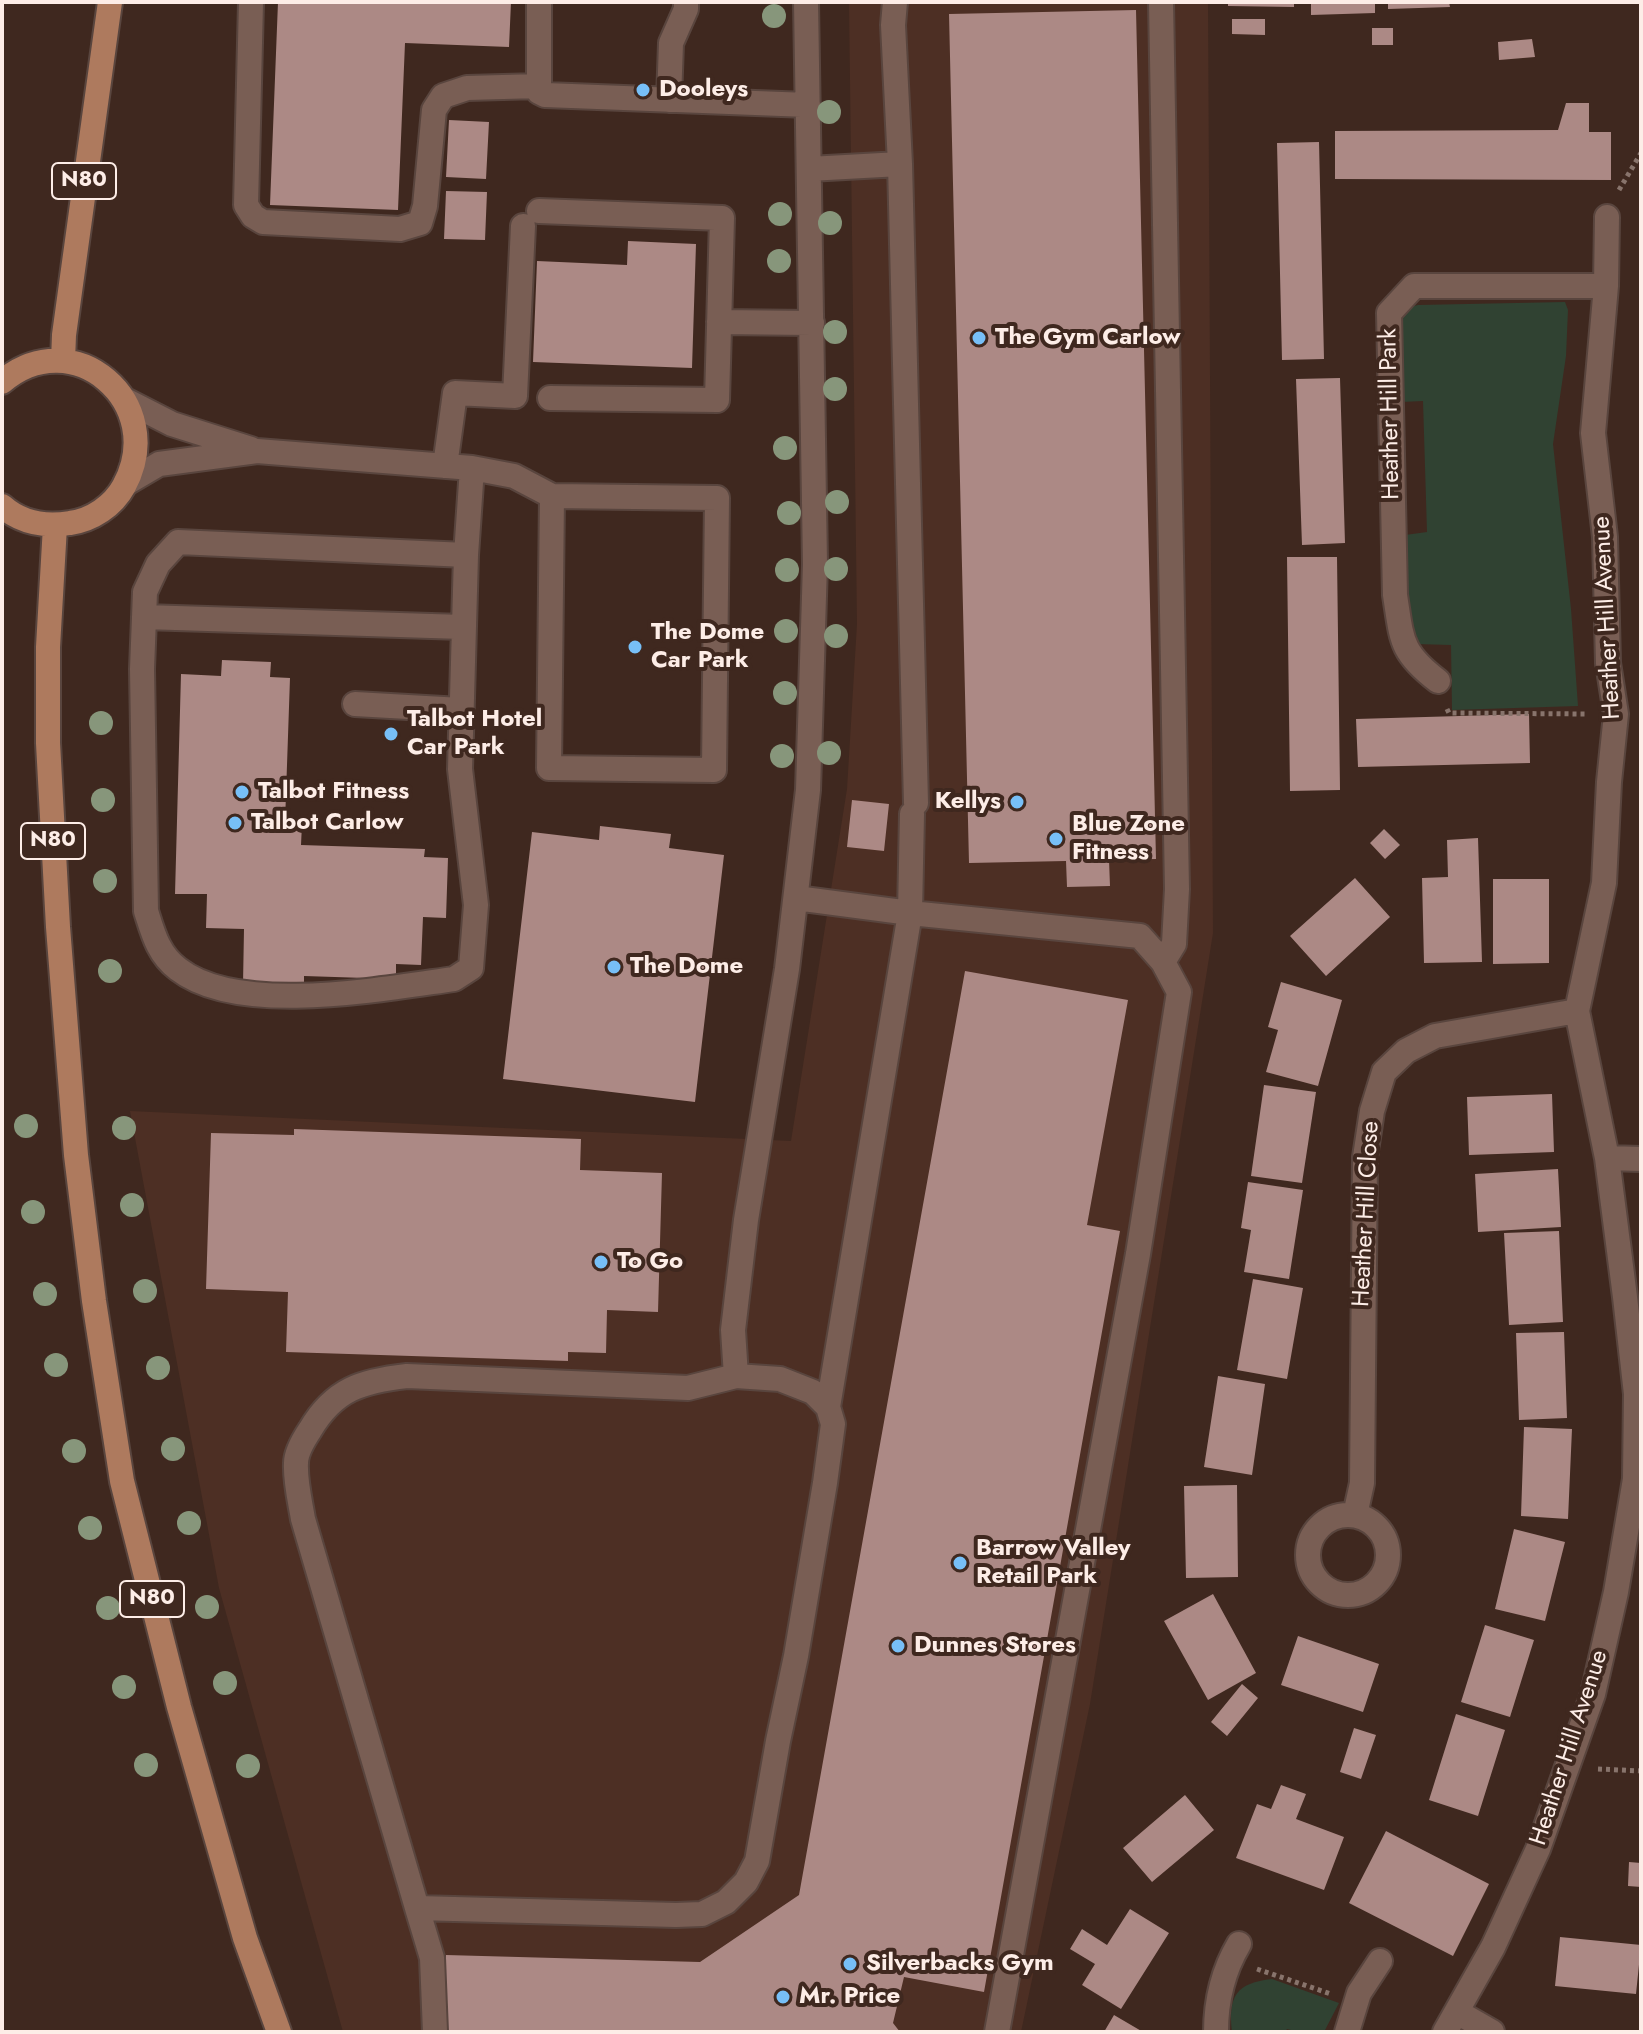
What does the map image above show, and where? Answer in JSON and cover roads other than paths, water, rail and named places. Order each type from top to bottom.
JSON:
[{"type":"main road","name":"N80","points":[[63,361],[110,2]]},
{"type":"main road","points":[[2,382],[12,373],[36,363],[63,361],[87,367],[109,381],[125,400],[134,423],[137,448],[132,472],[120,494],[102,511],[79,522],[55,526],[29,522],[2,506]]},
{"type":"main road","name":"N80","points":[[55,526],[48,647],[48,743],[58,927],[76,1155],[94,1301],[122,1481],[175,1692],[245,1938],[279,2032]]},
{"type":"street","points":[[251,2],[246,205],[253,216],[263,222],[400,229],[420,223],[425,206],[434,110],[443,96],[467,88],[539,86]]},
{"type":"street","points":[[539,2],[539,92],[545,95],[808,105]]},
{"type":"street","points":[[669,100],[671,43],[686,9],[686,2]]},
{"type":"street","points":[[736,1376],[733,1330],[744,1236],[787,969],[808,790],[815,579],[806,2]]},
{"type":"street","points":[[417,1908],[702,1914],[726,1902],[746,1882],[757,1861],[796,1656],[833,1424],[828,1407],[910,913],[914,808],[900,164],[893,25],[895,2]]},
{"type":"street","points":[[1161,2],[1177,889],[1174,944],[1163,962]]},
{"type":"street","points":[[809,169],[900,164]]},
{"type":"street","name":"Heather Hill Avenue","points":[[1451,2022],[1493,1947],[1538,1849],[1568,1767],[1593,1694],[1638,1480],[1636,1394],[1607,1158],[1577,1011],[1604,883],[1616,714],[1608,663],[1605,537],[1593,433],[1606,286],[1607,217]]},
{"type":"street","points":[[445,466],[455,393],[515,396],[531,219],[722,218],[717,400],[550,398]]},
{"type":"street","name":"Heather Hill Park","points":[[1438,681],[1409,656],[1402,640],[1395,595],[1389,313],[1414,286],[1606,286]]},
{"type":"street","points":[[719,322],[812,323]]},
{"type":"street","points":[[125,400],[172,424],[257,451]]},
{"type":"street","points":[[125,484],[159,464],[257,451],[472,468],[514,476],[552,496],[717,498],[714,770],[549,768],[552,496]]},
{"type":"street","points":[[466,555],[178,542],[158,564],[145,592],[142,669],[146,911],[156,945],[176,968],[201,984],[254,995],[316,995],[454,979],[471,968],[476,905],[460,769],[463,627],[472,468]]},
{"type":"street","points":[[144,617],[463,627]]},
{"type":"street","points":[[355,704],[461,710]]},
{"type":"street","points":[[796,898],[1140,936],[1163,962],[1179,992],[1138,1254],[997,2032]]},
{"type":"street","name":"Heather Hill Close","points":[[1355,1515],[1362,1483],[1365,1157],[1372,1111],[1384,1072],[1406,1051],[1435,1036],[1577,1011]]},
{"type":"street","points":[[1607,1158],[1641,1159]]},
{"type":"street","points":[[435,2032],[432,1958],[303,1519],[295,1461],[318,1415],[340,1394],[372,1380],[407,1376],[688,1388],[736,1376],[780,1379],[813,1392],[828,1407]]},
{"type":"street","points":[[1216,2032],[1221,1986],[1234,1952]]},
{"type":"street","points":[[1347,2032],[1355,2002],[1380,1961]]},
{"type":"street","points":[[1451,2022],[1492,2032]]},
{"type":"place","name":"Dooleys","points":[[643,90]]},
{"type":"place","name":"The Gym Carlow","points":[[979,338]]},
{"type":"place","name":"The Dome Car Park","points":[[635,647]]},
{"type":"place","name":"Talbot Hotel Car Park","points":[[391,734]]},
{"type":"place","name":"Talbot Fitness","points":[[242,792]]},
{"type":"place","name":"Kellys","points":[[1017,802]]},
{"type":"place","name":"Talbot Carlow","points":[[235,823]]},
{"type":"place","name":"Blue Zone Fitness","points":[[1056,839]]},
{"type":"place","name":"The Dome","points":[[614,967]]},
{"type":"place","name":"To Go","points":[[601,1262]]},
{"type":"place","name":"Barrow Valley Retail Park","points":[[960,1563]]},
{"type":"place","name":"Dunnes Stores","points":[[898,1646]]},
{"type":"place","name":"Silverbacks Gym","points":[[850,1964]]},
{"type":"place","name":"Mr. Price","points":[[783,1997]]}]
